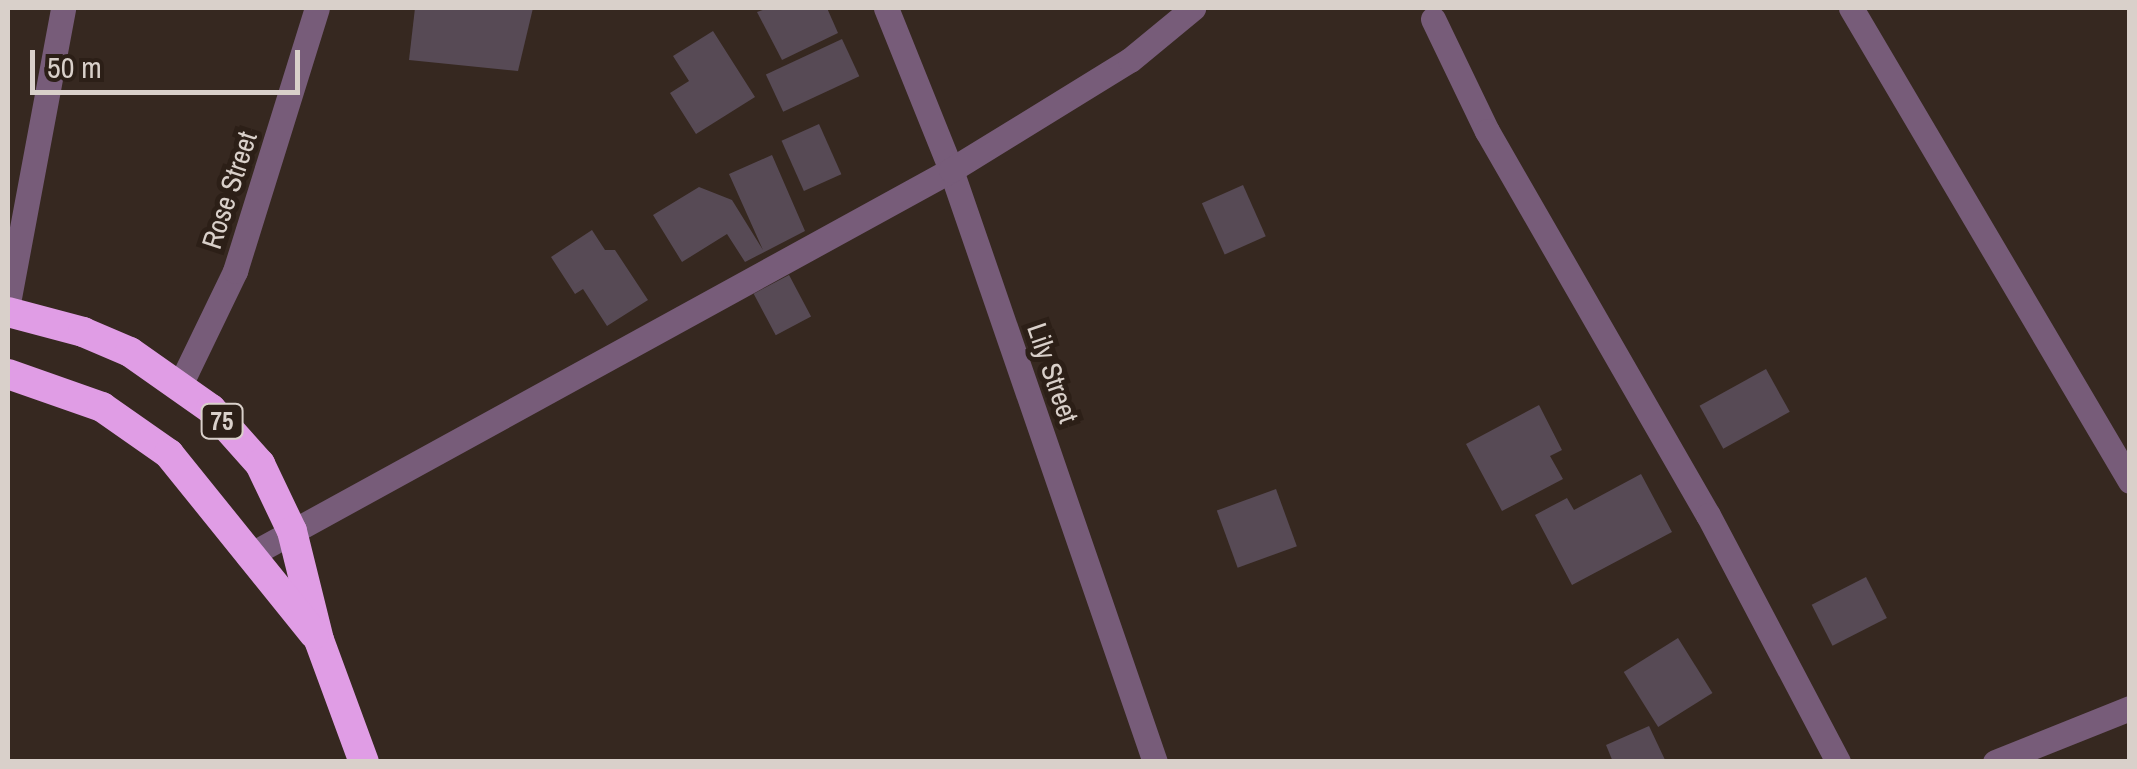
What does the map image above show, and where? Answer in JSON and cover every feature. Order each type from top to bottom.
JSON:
[{"type":"highway","name":"75","points":[[8,312],[83,332],[130,352],[212,409],[260,464],[292,531],[319,640],[364,762]]},
{"type":"highway","name":"75","points":[[8,374],[62,390],[134,427],[168,454],[212,503],[248,556],[319,640]]},
{"type":"street","points":[[8,303],[63,8]]},
{"type":"street","name":"Rose Street","points":[[180,384],[235,271],[317,8]]},
{"type":"street","name":"Lily Street","points":[[886,8],[951,170],[1155,762]]},
{"type":"street","points":[[248,556],[951,170],[1130,60],[1194,8]]},
{"type":"street","points":[[1852,8],[2130,481]]},
{"type":"street","points":[[1433,18],[1487,131],[1708,514],[1838,762]]},
{"type":"street","points":[[1995,762],[2130,708]]},
{"type":"building","points":[[415,8],[533,8],[518,71],[409,60]]},
{"type":"building","points":[[768,8],[827,8],[838,33],[782,60],[757,12]]},
{"type":"building","points":[[713,31],[755,97],[696,134],[670,93],[689,81],[673,56]]},
{"type":"building","points":[[842,39],[859,76],[783,112],[766,74]]},
{"type":"building","points":[[819,124],[841,174],[804,191],[782,141]]},
{"type":"building","points":[[772,155],[805,231],[745,262],[727,234],[682,262],[653,215],[699,187],[732,200],[763,250],[729,174]]},
{"type":"building","points":[[1243,185],[1266,236],[1225,254],[1202,203]]},
{"type":"building","points":[[592,230],[605,250],[615,250],[648,300],[607,326],[583,289],[575,294],[551,257]]},
{"type":"building","points":[[789,275],[811,316],[776,335],[754,294]]},
{"type":"building","points":[[1766,369],[1790,412],[1723,449],[1700,406]]},
{"type":"building","points":[[1539,405],[1562,450],[1550,456],[1563,479],[1502,511],[1466,444]]},
{"type":"building","points":[[1641,474],[1672,532],[1572,585],[1535,515],[1567,498],[1574,510]]},
{"type":"building","points":[[1276,489],[1297,546],[1238,568],[1217,511]]},
{"type":"building","points":[[1866,577],[1887,618],[1833,646],[1812,605]]},
{"type":"building","points":[[1678,638],[1712,693],[1658,727],[1624,672]]},
{"type":"building","points":[[1649,726],[1666,762],[1613,762],[1606,745]]}]
